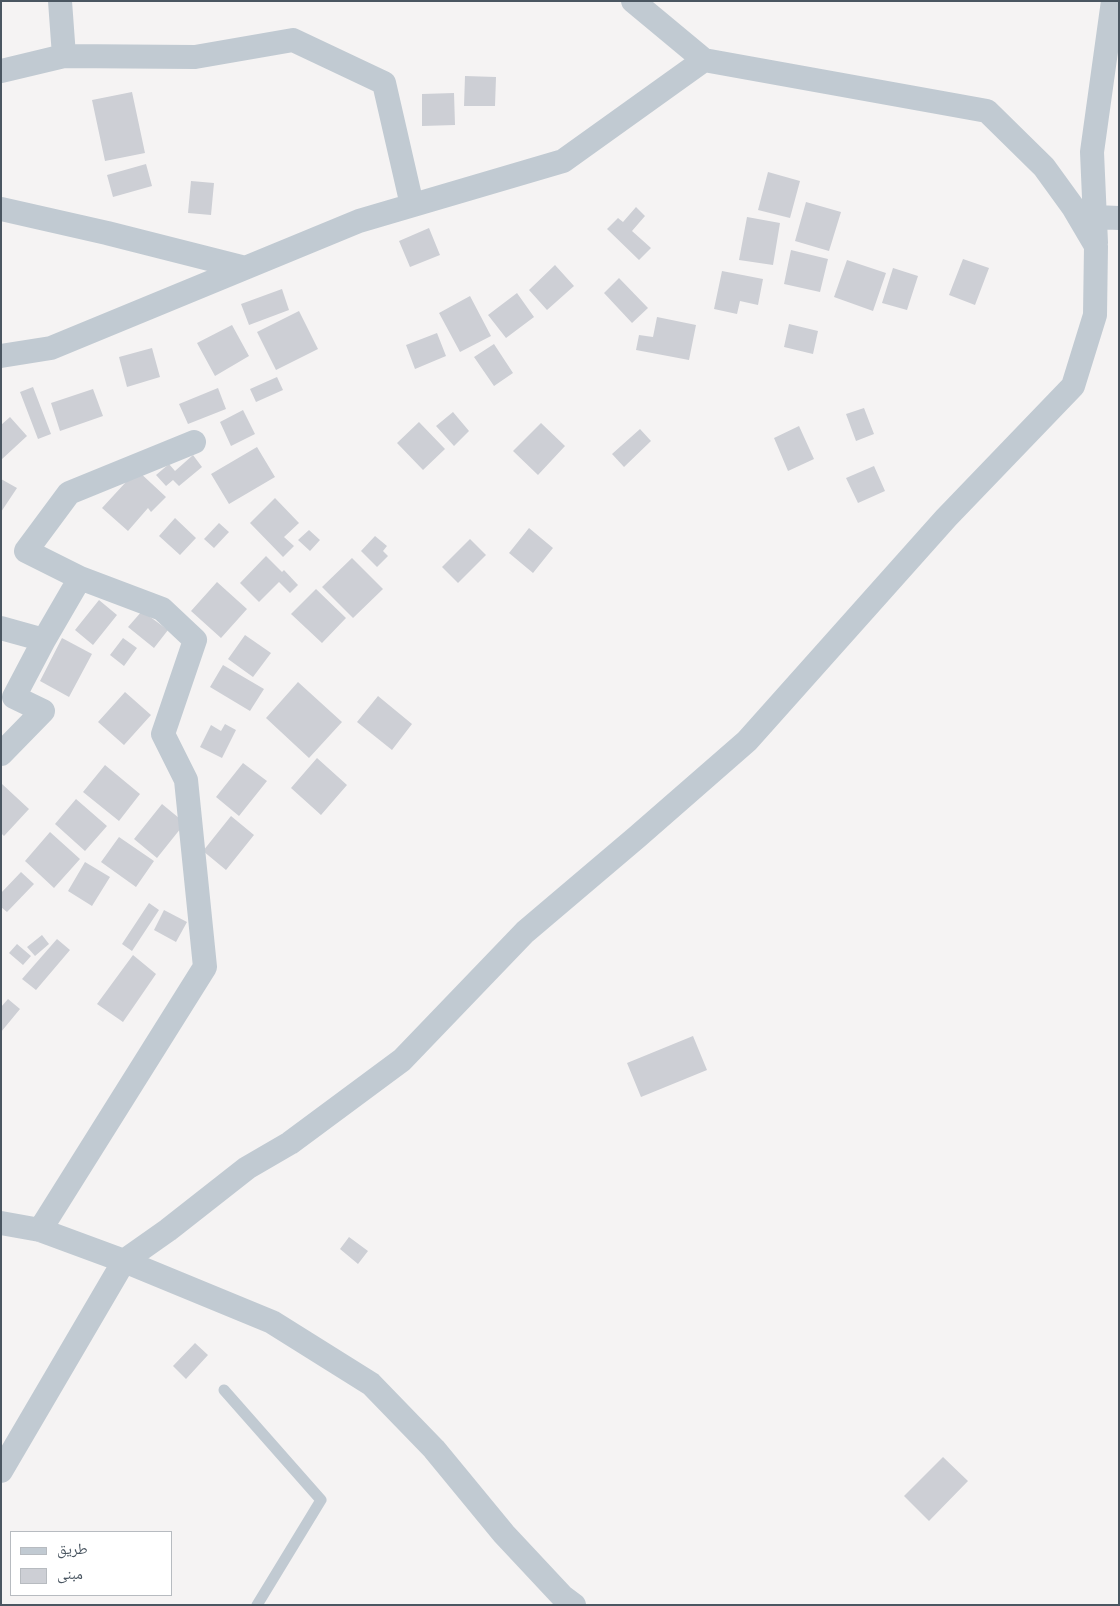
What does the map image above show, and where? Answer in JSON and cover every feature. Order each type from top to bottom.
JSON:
[{"type":"street","points":[[60,1],[64,56]]},
{"type":"street","points":[[633,1],[658,10],[704,60],[986,111],[1044,167],[1073,207],[1096,246]]},
{"type":"street","points":[[1,1472],[124,1262],[247,1168],[290,1143],[402,1060],[525,932],[747,741],[946,518],[1073,386],[1095,315],[1096,246],[1092,152],[1113,1]]},
{"type":"street","points":[[1,71],[64,56],[195,57],[293,40],[384,83],[412,205]]},
{"type":"street","points":[[1102,76],[1119,44]]},
{"type":"street","points":[[1,356],[51,348],[359,221],[563,161],[704,60]]},
{"type":"street","points":[[1,209],[107,233],[245,268]]},
{"type":"street","points":[[1095,217],[1119,218]]},
{"type":"street","points":[[40,1230],[205,967],[186,780],[163,734],[196,640],[162,610],[80,578],[26,551],[69,494],[194,442]]},
{"type":"street","points":[[1,754],[42,711],[14,697],[80,578]]},
{"type":"street","points":[[1,628],[44,640]]},
{"type":"street","points":[[1,1223],[40,1230],[272,1322],[371,1384],[434,1448],[510,1541],[562,1596],[574,1605]]},
{"type":"lane","points":[[224,1390],[320,1500],[257,1605]]},
{"type":"building","points":[[465,76],[496,77],[495,106],[464,106]]},
{"type":"building","points":[[132,92],[145,153],[105,161],[92,100]]},
{"type":"building","points":[[454,93],[455,125],[422,126],[422,94]]},
{"type":"building","points":[[146,164],[152,186],[113,197],[107,175]]},
{"type":"building","points":[[768,172],[800,181],[790,218],[758,210]]},
{"type":"building","points":[[191,181],[214,183],[211,215],[188,213]]},
{"type":"building","points":[[806,202],[841,212],[829,251],[795,241]]},
{"type":"building","points":[[636,207],[645,216],[632,231],[651,248],[639,260],[607,229],[618,218],[623,222]]},
{"type":"building","points":[[747,217],[780,223],[773,265],[739,260]]},
{"type":"building","points":[[429,228],[440,255],[410,267],[399,241]]},
{"type":"building","points":[[791,250],[828,259],[820,292],[784,284]]},
{"type":"building","points":[[963,259],[989,268],[975,305],[949,295]]},
{"type":"building","points":[[847,260],[886,273],[873,311],[834,297]]},
{"type":"building","points":[[555,265],[574,286],[547,310],[529,290]]},
{"type":"building","points":[[893,268],[918,276],[907,310],[882,303]]},
{"type":"building","points":[[722,271],[763,279],[758,305],[740,301],[737,314],[714,309]]},
{"type":"building","points":[[619,278],[648,308],[632,323],[604,293]]},
{"type":"building","points":[[282,289],[289,310],[249,325],[241,304]]},
{"type":"building","points":[[517,293],[534,317],[506,338],[488,315]]},
{"type":"building","points":[[470,296],[491,336],[460,352],[439,313]]},
{"type":"building","points":[[299,311],[318,349],[276,370],[257,332]]},
{"type":"building","points":[[657,317],[696,325],[689,360],[636,350],[639,335],[653,337]]},
{"type":"building","points":[[789,324],[818,331],[813,354],[784,347]]},
{"type":"building","points":[[232,325],[249,356],[215,376],[197,343]]},
{"type":"building","points":[[437,333],[446,356],[415,369],[406,345]]},
{"type":"building","points":[[494,344],[513,373],[494,386],[474,357]]},
{"type":"building","points":[[152,348],[160,377],[127,387],[119,357]]},
{"type":"building","points":[[277,377],[283,390],[256,402],[250,389]]},
{"type":"building","points":[[33,387],[51,434],[38,439],[20,392]]},
{"type":"building","points":[[218,388],[226,409],[188,424],[179,404]]},
{"type":"building","points":[[93,389],[103,416],[60,431],[51,403]]},
{"type":"building","points":[[864,408],[874,434],[856,441],[846,414]]},
{"type":"building","points":[[243,410],[255,434],[231,446],[220,422]]},
{"type":"building","points":[[453,412],[469,431],[454,446],[436,426]]},
{"type":"building","points":[[10,417],[27,436],[1,460],[1,425]]},
{"type":"building","points":[[419,422],[445,449],[423,470],[397,443]]},
{"type":"building","points":[[541,423],[565,446],[538,475],[513,451]]},
{"type":"building","points":[[799,426],[814,459],[788,471],[774,438]]},
{"type":"building","points":[[640,429],[651,441],[624,467],[612,454]]},
{"type":"building","points":[[257,447],[275,477],[229,504],[211,474]]},
{"type":"building","points":[[193,455],[202,467],[179,486],[173,480],[166,486],[156,475],[169,464],[175,471]]},
{"type":"building","points":[[874,466],[885,491],[858,503],[846,478]]},
{"type":"building","points":[[137,470],[166,497],[151,512],[148,508],[128,531],[102,508]]},
{"type":"building","points":[[1,479],[17,488],[1,512]]},
{"type":"building","points":[[275,498],[299,523],[284,537],[294,546],[283,557],[250,523]]},
{"type":"building","points":[[175,518],[196,538],[180,555],[159,536]]},
{"type":"building","points":[[219,523],[229,532],[214,548],[204,539]]},
{"type":"building","points":[[529,528],[553,548],[533,573],[509,553]]},
{"type":"building","points":[[309,530],[320,540],[310,551],[298,540]]},
{"type":"building","points":[[375,536],[387,546],[383,551],[388,556],[377,567],[361,551]]},
{"type":"building","points":[[470,539],[486,555],[458,583],[442,567]]},
{"type":"building","points":[[266,556],[282,572],[284,570],[298,585],[290,593],[279,582],[259,602],[240,583]]},
{"type":"building","points":[[352,558],[383,589],[353,618],[322,587]]},
{"type":"building","points":[[217,582],[247,609],[221,638],[191,611]]},
{"type":"building","points":[[316,589],[346,618],[322,643],[291,614]]},
{"type":"building","points":[[99,600],[117,615],[93,645],[75,630]]},
{"type":"building","points":[[142,611],[168,630],[154,648],[128,627]]},
{"type":"building","points":[[245,635],[271,653],[253,677],[228,659]]},
{"type":"building","points":[[62,638],[92,654],[69,697],[40,681]]},
{"type":"building","points":[[123,638],[137,648],[124,666],[110,655]]},
{"type":"building","points":[[223,665],[264,689],[250,711],[210,687]]},
{"type":"building","points":[[298,682],[342,722],[309,758],[266,718]]},
{"type":"building","points":[[125,692],[151,715],[124,745],[98,722]]},
{"type":"building","points":[[378,696],[412,724],[392,750],[357,722]]},
{"type":"building","points":[[225,724],[236,730],[222,758],[200,747],[211,725],[221,731]]},
{"type":"building","points":[[317,758],[347,785],[321,815],[291,788]]},
{"type":"building","points":[[243,763],[267,781],[239,816],[216,797]]},
{"type":"building","points":[[105,765],[140,794],[119,821],[83,792]]},
{"type":"building","points":[[2,784],[29,809],[4,836],[1,833]]},
{"type":"building","points":[[76,799],[107,826],[85,851],[55,824]]},
{"type":"building","points":[[162,804],[185,823],[157,858],[134,839]]},
{"type":"building","points":[[231,816],[254,835],[226,870],[203,851]]},
{"type":"building","points":[[50,832],[80,859],[54,888],[25,861]]},
{"type":"building","points":[[119,837],[154,861],[136,887],[101,862]]},
{"type":"building","points":[[85,862],[110,877],[92,906],[68,891]]},
{"type":"building","points":[[21,872],[34,884],[7,912],[1,907],[1,893]]},
{"type":"building","points":[[149,903],[159,910],[132,951],[122,944]]},
{"type":"building","points":[[164,910],[187,922],[176,942],[154,930]]},
{"type":"building","points":[[42,935],[49,944],[35,956],[27,947]]},
{"type":"building","points":[[57,939],[70,950],[36,990],[22,979]]},
{"type":"building","points":[[17,944],[31,956],[23,965],[9,953]]},
{"type":"building","points":[[133,955],[156,974],[123,1022],[97,1004]]},
{"type":"building","points":[[8,999],[20,1009],[1,1032],[1,1007]]},
{"type":"building","points":[[693,1036],[707,1070],[641,1097],[627,1063]]},
{"type":"building","points":[[349,1237],[368,1251],[358,1264],[340,1249]]},
{"type":"building","points":[[195,1343],[208,1355],[186,1379],[173,1366]]},
{"type":"building","points":[[943,1457],[968,1481],[929,1521],[904,1496]]}]
